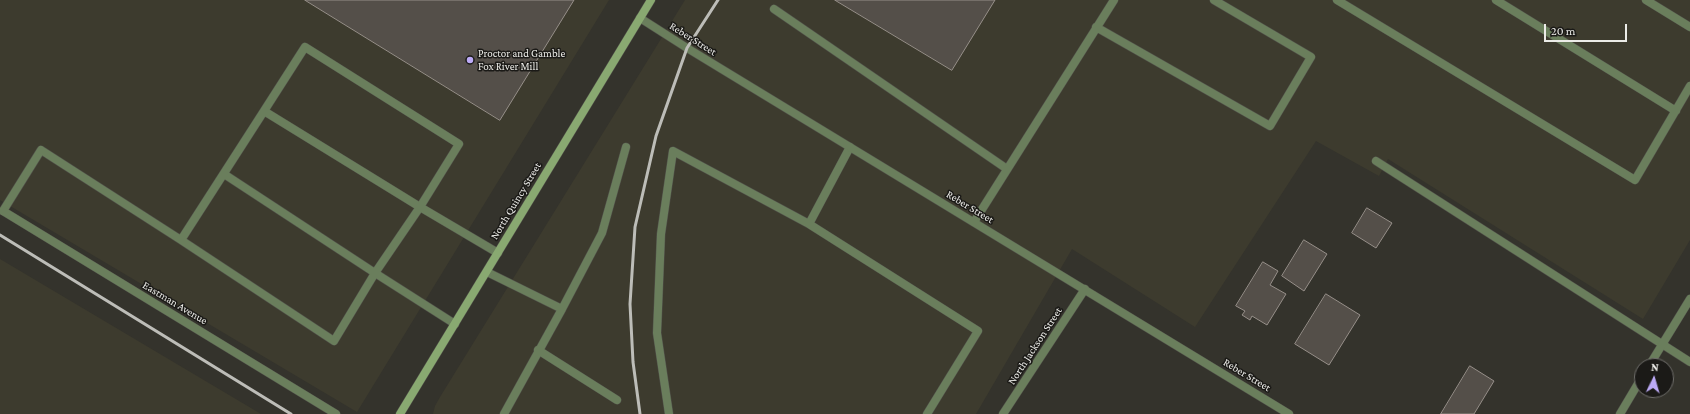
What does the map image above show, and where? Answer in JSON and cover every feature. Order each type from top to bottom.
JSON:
[{"type":"street","name":"North Quincy Street","points":[[400,414],[651,0]]},
{"type":"street","points":[[974,222],[1114,0]]},
{"type":"street","points":[[1096,27],[1270,126],[1311,57],[1214,0]]},
{"type":"street","points":[[1337,0],[1635,180],[1690,86]]},
{"type":"street","points":[[1496,0],[1676,111]]},
{"type":"street","points":[[1646,0],[1690,27]]},
{"type":"street","points":[[774,9],[1008,169]]},
{"type":"street","name":"Reber Street","points":[[640,18],[1289,414]]},
{"type":"street","points":[[305,47],[458,144],[420,207],[375,273],[334,341],[181,240],[264,111],[305,47]]},
{"type":"street","points":[[264,111],[420,207],[498,252]]},
{"type":"street","points":[[504,414],[602,233],[626,147]]},
{"type":"street","points":[[809,224],[850,147]]},
{"type":"street","name":"Eastman Avenue","points":[[181,240],[41,150],[3,211],[336,414]]},
{"type":"street","points":[[669,414],[657,333],[661,234],[673,151],[809,224],[978,331],[927,414]]},
{"type":"street","points":[[1376,162],[1690,362]]},
{"type":"street","points":[[224,174],[455,324]]},
{"type":"street","points":[[487,272],[562,309]]},
{"type":"street","name":"North Jackson Street","points":[[1003,414],[1085,290]]},
{"type":"street","points":[[1654,358],[1690,298]]},
{"type":"street","points":[[538,350],[617,400]]},
{"type":"street","points":[[1620,414],[1634,390]]},
{"type":"shaded area","points":[[0,0],[609,0],[357,412],[0,200]]},
{"type":"shaded area","points":[[685,0],[1690,0],[1690,240],[1643,319],[1388,159],[1379,176],[1316,141],[1195,327],[1072,249],[976,414],[433,414],[440,397]]},
{"type":"shaded area","points":[[0,259],[261,414],[0,414]]},
{"type":"building","name":"Proctor and Gamble Fox River Mill","points":[[305,0],[574,0],[500,120]]},
{"type":"building","points":[[835,0],[995,0],[952,70]]},
{"type":"building","points":[[1367,208],[1392,223],[1376,248],[1352,233]]},
{"type":"building","points":[[1304,240],[1327,254],[1304,291],[1282,276]]},
{"type":"building","points":[[1263,262],[1278,271],[1270,285],[1286,294],[1267,325],[1252,316],[1250,320],[1242,315],[1245,311],[1236,306]]},
{"type":"building","points":[[1326,294],[1360,315],[1329,365],[1295,344]]},
{"type":"building","points":[[1470,366],[1494,381],[1474,414],[1441,414]]},
{"type":"railway","points":[[640,414],[633,362],[630,304],[635,227],[656,136],[687,48],[718,0]]},
{"type":"railway","points":[[0,235],[291,414]]},
{"type":"place","name":"Proctor and Gamble Fox River Mill","points":[[470,60]]}]
